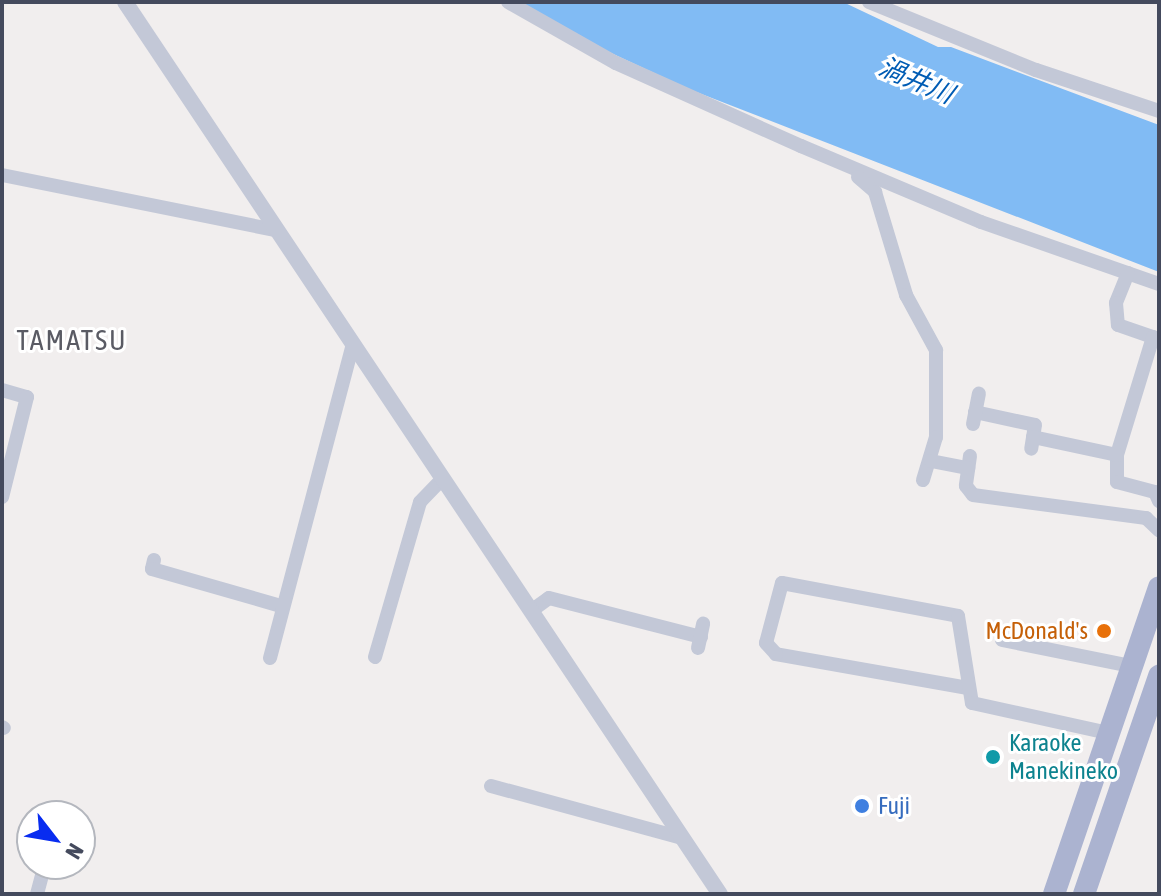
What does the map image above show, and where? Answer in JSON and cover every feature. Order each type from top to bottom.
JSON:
[{"type":"main road","points":[[1054,894],[1131,666],[1153,626],[1159,587]]},
{"type":"main road","points":[[1084,894],[1159,676]]},
{"type":"street","points":[[125,2],[720,894]]},
{"type":"street","points":[[508,2],[616,63],[844,165],[981,222],[1159,284]]},
{"type":"street","points":[[869,2],[1036,70],[1159,111]]},
{"type":"street","points":[[844,165],[875,192],[906,295],[936,350],[931,461],[923,480]]},
{"type":"street","points":[[2,175],[276,230]]},
{"type":"street","points":[[1128,273],[1116,303],[1118,325],[1153,337],[1117,455],[1117,482],[1155,492],[1159,501]]},
{"type":"street","points":[[270,658],[281,606],[353,344]]},
{"type":"street","points":[[2,390],[27,397],[2,497]]},
{"type":"street","points":[[979,394],[974,418],[1035,425],[1032,443],[1117,455]]},
{"type":"street","points":[[931,461],[969,462],[966,486],[973,495],[1146,518],[1159,530]]},
{"type":"street","points":[[375,657],[420,502],[443,478]]},
{"type":"street","points":[[154,560],[152,569],[281,606]]},
{"type":"street","points":[[968,688],[776,654],[766,643],[782,583],[958,616],[972,703],[1109,733]]},
{"type":"street","points":[[531,611],[549,598],[701,636]]},
{"type":"street","points":[[1002,640],[1131,666]]},
{"type":"street","points":[[491,786],[682,838]]},
{"type":"water","name":"渦井川","points":[[520,2],[843,2],[938,47],[951,47],[1159,125],[1159,272],[686,88],[594,45]]},
{"type":"place","name":"McDonald's","points":[[1104,631]]},
{"type":"place","name":"Karaoke Manekineko","points":[[993,757]]},
{"type":"place","name":"Fuji","points":[[862,806]]},
{"type":"district","name":"TAMATSU","points":[[72,340]]}]
